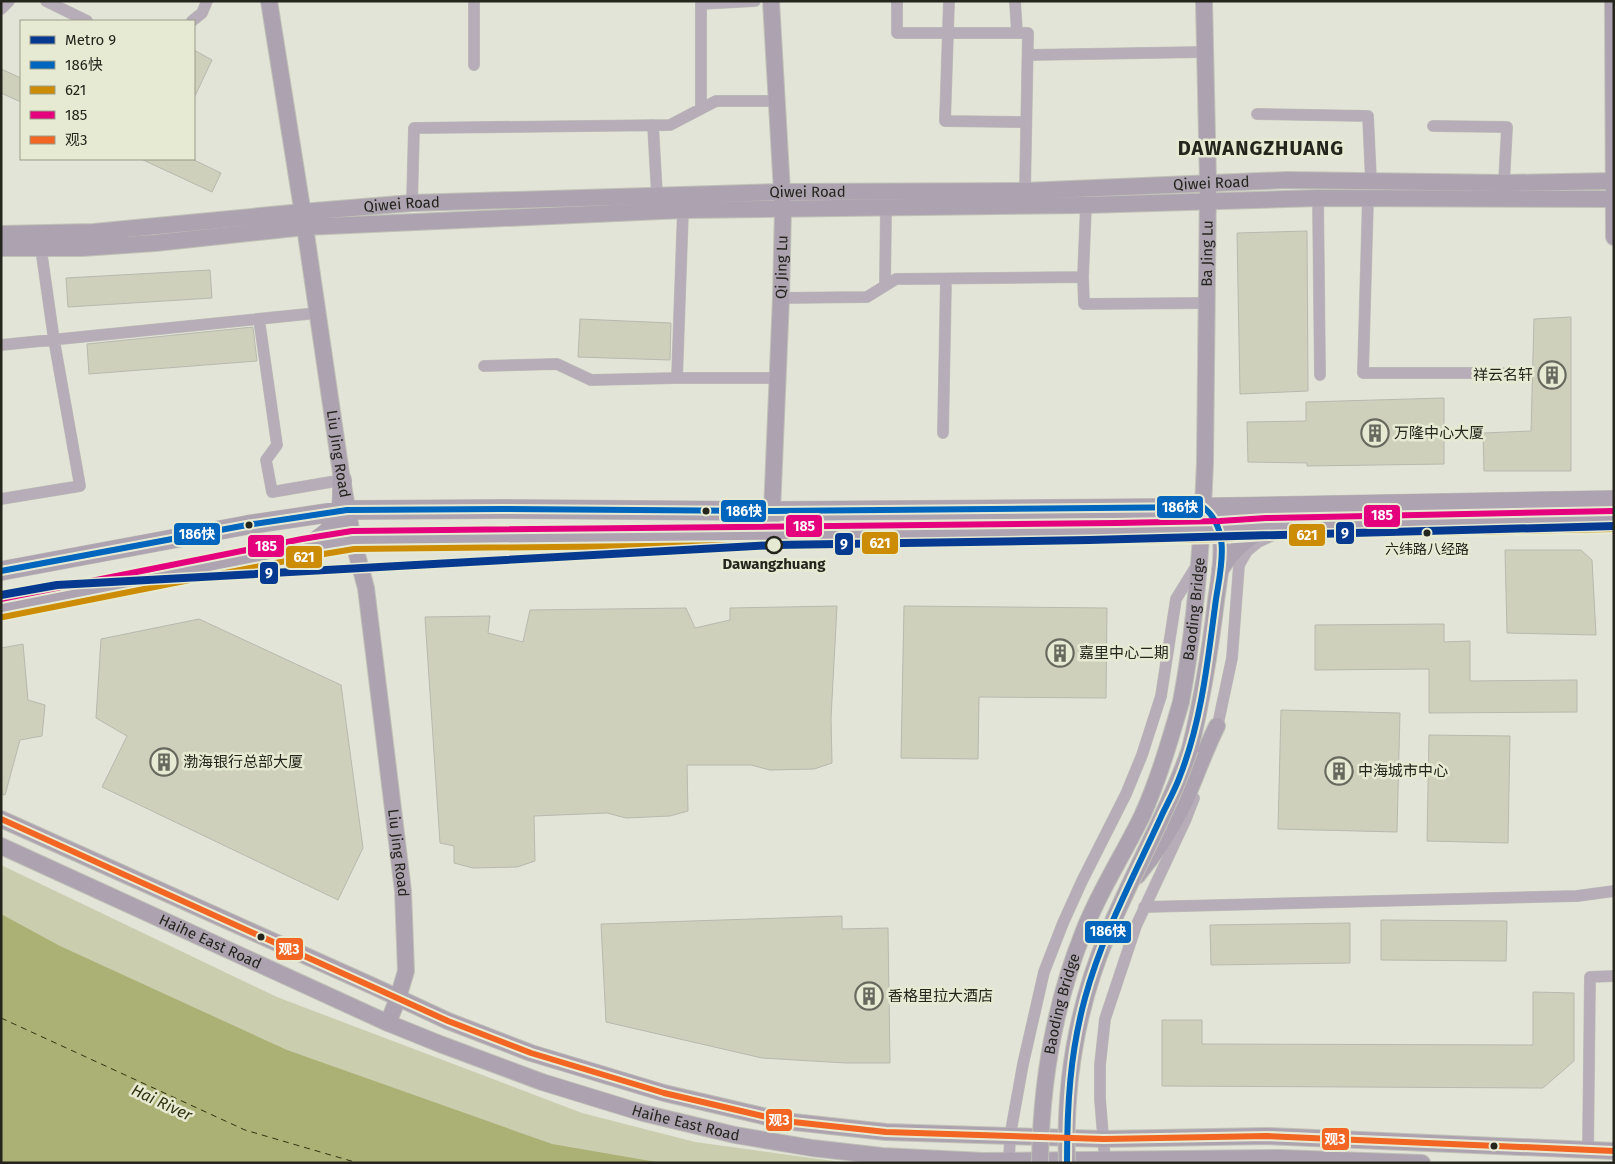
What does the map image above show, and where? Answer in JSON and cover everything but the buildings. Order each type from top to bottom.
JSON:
[{"type":"main road","points":[[268,1],[301,222]]},
{"type":"main road","name":"Qi Jing Lu","points":[[771,1],[783,209],[771,535]]},
{"type":"main road","name":"Ba Jing Lu","points":[[1203,506],[1208,182],[1204,1]]},
{"type":"main road","points":[[1613,1],[1614,237]]},
{"type":"main road","name":"Qiwei Road","points":[[1,248],[82,248],[155,243],[301,222],[412,203],[782,192],[1025,191],[1208,182],[1371,180],[1504,183],[1613,181]]},
{"type":"main road","name":"Qiwei Road","points":[[1,234],[94,232],[275,214],[301,222],[683,210],[1086,205],[1318,198],[1613,199]]},
{"type":"main road","name":"Liu Jing Road","points":[[301,222],[307,245],[342,480]]},
{"type":"main road","points":[[304,548],[331,530],[344,510],[342,480]]},
{"type":"main road","points":[[1,571],[247,525],[344,510],[772,511],[1614,500]]},
{"type":"main road","points":[[1203,506],[1216,519],[1220,530]]},
{"type":"main road","name":"Baoding Bridge","points":[[1040,1163],[1041,1118],[1045,1076],[1055,1021],[1067,978],[1096,904],[1142,816],[1156,784],[1181,702],[1193,631],[1203,506]]},
{"type":"main road","name":"Liu Jing Road","points":[[344,510],[366,588],[403,891],[406,971],[388,1023]]},
{"type":"main road","points":[[1,608],[353,540],[1220,530],[1295,526],[1614,520]]},
{"type":"main road","points":[[1220,571],[1236,549],[1266,527]]},
{"type":"main road","name":"Baoding Bridge","points":[[1067,1163],[1067,1118],[1072,1054],[1085,997],[1107,934],[1129,885],[1171,798],[1197,751],[1202,699],[1220,571],[1220,530]]},
{"type":"main road","points":[[1197,751],[1217,726]]},
{"type":"main road","name":"Haihe East Road","points":[[1,819],[448,1021],[531,1053],[664,1093],[784,1121],[886,1132],[1104,1139],[1267,1136],[1614,1151]]},
{"type":"main road","name":"Haihe East Road","points":[[1,846],[388,1023],[440,1044],[542,1082],[643,1113],[735,1135],[812,1148],[882,1156],[1009,1162],[1280,1158],[1422,1163]]},
{"type":"street","points":[[1,9],[9,1]]},
{"type":"street","points":[[46,1],[85,20]]},
{"type":"street","points":[[193,20],[202,13],[207,1]]},
{"type":"street","points":[[474,1],[474,65]]},
{"type":"street","points":[[701,109],[701,4],[755,1]]},
{"type":"street","points":[[897,1],[896,33],[1028,34],[1025,191]]},
{"type":"street","points":[[949,1],[945,121],[1026,122]]},
{"type":"street","points":[[1015,1],[1017,34]]},
{"type":"street","points":[[1028,55],[1204,52]]},
{"type":"street","points":[[412,203],[414,128],[670,125],[716,101],[777,101]]},
{"type":"street","points":[[1257,114],[1368,116],[1371,180]]},
{"type":"street","points":[[653,125],[658,195]]},
{"type":"street","points":[[1433,126],[1507,127],[1504,183]]},
{"type":"street","points":[[1318,198],[1320,375]]},
{"type":"street","points":[[1368,198],[1363,373],[1502,374]]},
{"type":"street","points":[[1086,205],[1083,277],[1084,304],[1206,303]]},
{"type":"street","points":[[886,208],[886,286]]},
{"type":"street","points":[[677,378],[683,210]]},
{"type":"street","points":[[1,499],[80,486],[54,340],[41,249]]},
{"type":"street","points":[[781,298],[867,298],[896,279],[1083,277]]},
{"type":"street","points":[[943,434],[946,278]]},
{"type":"street","points":[[1,345],[317,313]]},
{"type":"street","points":[[258,319],[277,445],[266,460],[272,492],[342,480]]},
{"type":"street","points":[[484,366],[557,364],[591,380],[778,378]]},
{"type":"street","points":[[1105,1160],[1100,1099],[1100,1065],[1105,1019],[1136,926],[1185,821],[1207,764],[1232,658],[1239,565],[1247,551],[1258,542],[1295,526]]},
{"type":"street","points":[[1009,1162],[1010,1136],[1025,1055],[1044,972],[1063,923],[1126,794],[1142,755],[1160,696],[1176,599],[1199,561]]},
{"type":"street","points":[[1144,907],[1577,896],[1614,892]]},
{"type":"street","points":[[1588,1151],[1590,977],[1614,976]]},
{"type":"shaded area","points":[[1,865],[277,997],[582,1113],[695,1142],[848,1163],[1,1163]]},
{"type":"water","name":"Hai River","points":[[1,914],[60,946],[287,1050],[552,1144],[662,1163],[3,1163],[1,1161]]},
{"type":"ferry route","points":[[1,1018],[245,1130],[358,1163]]},
{"type":"metro line","name":"9","points":[[1,595],[57,585],[774,545],[1089,540],[1614,526]]},
{"type":"transit line","name":"186快","points":[[1,571],[247,525],[347,510],[772,511],[1203,507],[1218,526],[1222,550],[1220,575],[1199,711],[1188,755],[1178,781],[1109,929],[1085,998],[1070,1080],[1067,1163]]},
{"type":"transit line","name":"185","points":[[1,599],[302,539],[352,531],[1117,523],[1614,511]]},
{"type":"transit line","name":"621","points":[[3,617],[354,549],[1117,541],[1614,529]]},
{"type":"transit line","name":"观3","points":[[1,819],[448,1021],[531,1053],[664,1093],[784,1121],[886,1132],[1104,1139],[1267,1136],[1614,1151]]},
{"type":"place","name":"祥云名轩","points":[[1552,375]]},
{"type":"place","name":"万隆中心大厦","points":[[1375,433]]},
{"type":"place","name":"六纬路八经路","points":[[1427,533]]},
{"type":"place","name":"Dawangzhuang","points":[[774,545]]},
{"type":"place","name":"嘉里中心二期","points":[[1060,653]]},
{"type":"place","name":"渤海银行总部大厦","points":[[164,762]]},
{"type":"place","name":"中海城市中心","points":[[1339,771]]},
{"type":"place","name":"香格里拉大酒店","points":[[869,996]]},
{"type":"district","name":"DAWANGZHUANG","points":[[1261,148]]}]
